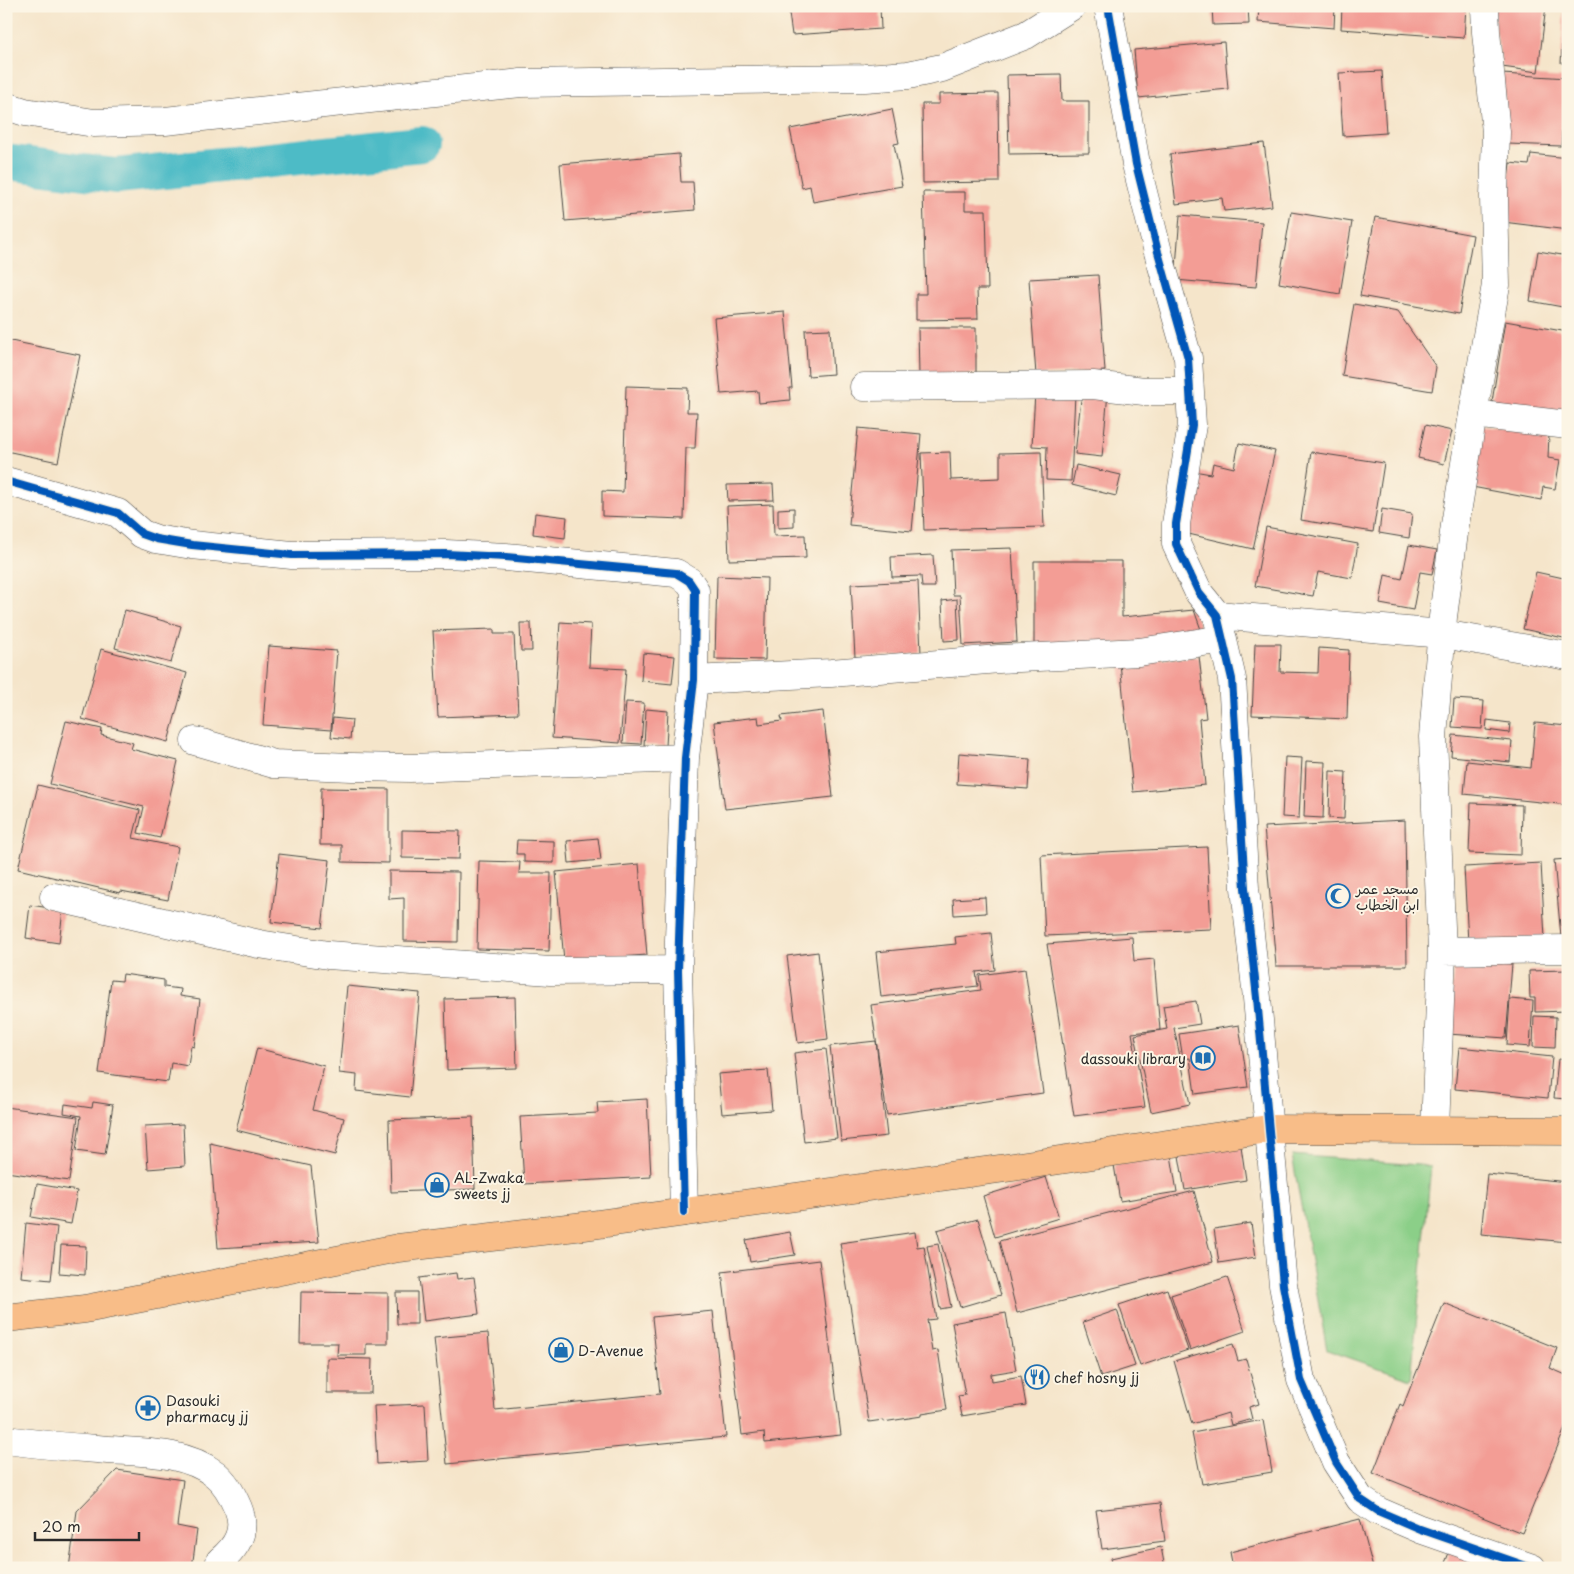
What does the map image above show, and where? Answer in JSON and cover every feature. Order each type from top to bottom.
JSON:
[{"type":"main road","points":[[6,1318],[85,1309],[398,1248],[684,1212],[1006,1168],[1268,1129],[1568,1131]]},
{"type":"street","points":[[6,106],[25,112],[94,123],[165,121],[521,83],[865,78],[908,75],[942,68],[1026,35],[1072,6]]},
{"type":"street","points":[[1108,6],[1136,164],[1158,252],[1188,358],[1192,425],[1176,524],[1176,544],[1199,593],[1220,627],[1232,679],[1245,888],[1283,1285],[1302,1380],[1336,1462],[1360,1499],[1378,1511],[1445,1538],[1532,1568]]},
{"type":"street","points":[[1435,1129],[1442,951],[1433,737],[1443,617],[1455,525],[1472,414],[1496,285],[1494,197],[1496,132],[1485,6]]},
{"type":"street","points":[[864,387],[1093,385],[1144,391],[1190,392]]},
{"type":"street","points":[[1472,414],[1568,425]]},
{"type":"street","points":[[6,481],[118,513],[142,534],[149,537],[192,545],[292,555],[446,554],[506,557],[676,573],[689,581],[695,590],[694,680],[685,758],[678,970],[684,1212]]},
{"type":"street","points":[[694,680],[831,673],[999,660],[1139,652],[1220,627],[1443,634],[1568,656]]},
{"type":"street","points":[[195,741],[274,764],[352,768],[420,768],[685,758]]},
{"type":"street","points":[[54,897],[259,944],[328,955],[550,971],[678,970]]},
{"type":"street","points":[[1442,951],[1568,949]]},
{"type":"street","points":[[6,1440],[38,1445],[145,1452],[181,1457],[208,1469],[223,1482],[234,1498],[242,1522],[240,1536],[230,1553],[220,1561]]},
{"type":"green space","points":[[1292,1155],[1431,1166],[1411,1379],[1327,1350]]},
{"type":"building","points":[[788,6],[880,6],[881,29],[792,35]]},
{"type":"building","points":[[1212,6],[1248,6],[1249,24],[1213,25]]},
{"type":"building","points":[[1259,6],[1335,6],[1334,28],[1258,22]]},
{"type":"building","points":[[1342,6],[1466,6],[1464,38],[1341,29]]},
{"type":"building","points":[[1492,6],[1546,6],[1538,72],[1502,67]]},
{"type":"building","points":[[1564,6],[1568,6],[1568,63],[1561,63]]},
{"type":"building","points":[[1224,42],[1228,89],[1138,98],[1134,50]]},
{"type":"building","points":[[1382,71],[1386,133],[1343,136],[1339,73]]},
{"type":"building","points":[[1061,74],[1062,101],[1089,101],[1089,153],[1009,154],[1007,75]]},
{"type":"building","points":[[1502,74],[1568,78],[1568,102],[1564,102],[1561,146],[1508,144]]},
{"type":"building","points":[[998,93],[999,182],[923,183],[922,104],[939,104],[939,94]]},
{"type":"building","points":[[892,109],[899,143],[894,144],[902,186],[813,202],[810,186],[802,188],[790,129]]},
{"type":"building","points":[[1264,143],[1272,206],[1224,211],[1222,198],[1176,204],[1170,154]]},
{"type":"building","points":[[679,154],[681,182],[693,182],[695,210],[565,221],[560,164]]},
{"type":"building","points":[[1531,154],[1568,158],[1568,230],[1503,222],[1510,163],[1529,165]]},
{"type":"building","points":[[923,192],[965,192],[965,210],[986,210],[988,289],[977,289],[978,319],[916,320],[916,294],[926,294]]},
{"type":"building","points":[[1291,212],[1352,222],[1340,294],[1279,283]]},
{"type":"building","points":[[1180,215],[1262,222],[1256,287],[1175,280]]},
{"type":"building","points":[[1375,217],[1473,235],[1459,314],[1360,296]]},
{"type":"building","points":[[1538,251],[1568,256],[1568,308],[1530,301]]},
{"type":"building","points":[[1098,275],[1105,371],[1036,375],[1029,279]]},
{"type":"building","points":[[1354,304],[1398,312],[1436,367],[1432,391],[1342,376]]},
{"type":"building","points":[[785,312],[792,388],[789,388],[790,400],[759,403],[758,391],[721,394],[714,318]]},
{"type":"building","points":[[1505,321],[1568,332],[1568,415],[1492,402]]},
{"type":"building","points":[[918,328],[976,328],[976,374],[919,375]]},
{"type":"building","points":[[830,329],[833,374],[808,376],[805,330]]},
{"type":"building","points":[[6,340],[80,355],[58,462],[6,451]]},
{"type":"building","points":[[626,386],[688,388],[687,412],[697,412],[695,448],[686,448],[684,519],[602,516],[602,491],[623,492]]},
{"type":"building","points":[[1082,390],[1108,393],[1102,457],[1075,454]]},
{"type":"building","points":[[1035,392],[1075,394],[1071,481],[1046,480],[1047,447],[1032,446]]},
{"type":"building","points":[[1425,425],[1452,431],[1444,464],[1418,458]]},
{"type":"building","points":[[1478,426],[1549,434],[1548,458],[1560,460],[1555,489],[1543,487],[1541,500],[1467,486]]},
{"type":"building","points":[[858,428],[921,434],[912,531],[849,525]]},
{"type":"building","points":[[1239,443],[1275,451],[1253,549],[1180,532],[1194,471],[1211,474],[1213,463],[1234,468]]},
{"type":"building","points":[[950,452],[951,480],[1000,478],[1000,453],[1041,452],[1044,527],[924,530],[921,453]]},
{"type":"building","points":[[1311,452],[1384,463],[1373,532],[1301,520]]},
{"type":"building","points":[[1076,465],[1121,475],[1116,496],[1072,485]]},
{"type":"building","points":[[773,484],[774,500],[728,501],[727,485]]},
{"type":"building","points":[[773,504],[774,536],[805,535],[806,558],[729,560],[727,506]]},
{"type":"building","points":[[794,508],[794,527],[778,528],[778,509]]},
{"type":"building","points":[[1382,509],[1412,514],[1409,538],[1379,533]]},
{"type":"building","points":[[535,513],[567,517],[565,538],[533,534]]},
{"type":"building","points":[[1266,527],[1358,544],[1352,578],[1318,572],[1313,596],[1255,586]]},
{"type":"building","points":[[1409,545],[1437,550],[1432,574],[1420,572],[1413,610],[1380,604],[1385,575],[1402,579]]},
{"type":"building","points":[[1012,548],[1017,642],[963,645],[960,595],[953,595],[951,550]]},
{"type":"building","points":[[933,555],[935,587],[922,587],[921,576],[892,577],[891,557]]},
{"type":"building","points":[[1034,561],[1122,561],[1122,617],[1194,610],[1204,638],[1034,649]]},
{"type":"building","points":[[1536,572],[1568,579],[1568,639],[1523,629]]},
{"type":"building","points":[[717,576],[767,578],[765,660],[715,659]]},
{"type":"building","points":[[918,581],[921,654],[855,657],[851,584]]},
{"type":"building","points":[[957,599],[959,640],[944,641],[942,601]]},
{"type":"building","points":[[125,610],[181,626],[171,663],[115,648]]},
{"type":"building","points":[[560,622],[591,624],[589,667],[626,669],[620,743],[552,738]]},
{"type":"building","points":[[520,623],[531,623],[532,651],[521,651]]},
{"type":"building","points":[[494,629],[494,634],[514,634],[518,714],[438,717],[433,631]]},
{"type":"building","points":[[1255,644],[1281,644],[1280,672],[1318,673],[1319,648],[1349,650],[1347,719],[1252,715]]},
{"type":"building","points":[[269,646],[337,651],[331,730],[263,725]]},
{"type":"building","points":[[101,649],[187,673],[168,742],[82,719]]},
{"type":"building","points":[[643,653],[675,656],[672,684],[641,681]]},
{"type":"building","points":[[1199,656],[1206,718],[1199,719],[1205,785],[1133,792],[1120,663]]},
{"type":"building","points":[[1454,699],[1484,701],[1482,729],[1452,727]]},
{"type":"building","points":[[626,702],[644,703],[641,744],[623,743]]},
{"type":"building","points":[[646,709],[668,711],[666,746],[644,745]]},
{"type":"building","points":[[823,711],[833,797],[725,809],[714,722],[758,717],[759,724],[782,721],[781,716]]},
{"type":"building","points":[[333,718],[352,720],[350,739],[331,737]]},
{"type":"building","points":[[1487,720],[1510,723],[1509,733],[1486,730]]},
{"type":"building","points":[[66,721],[102,729],[101,735],[133,743],[131,749],[178,761],[160,838],[138,833],[144,807],[50,784]]},
{"type":"building","points":[[1535,723],[1568,726],[1568,805],[1464,794],[1467,761],[1531,768]]},
{"type":"building","points":[[1453,735],[1512,741],[1510,762],[1451,756]]},
{"type":"building","points":[[959,753],[1030,759],[1028,789],[957,784]]},
{"type":"building","points":[[1285,757],[1302,758],[1299,818],[1282,817]]},
{"type":"building","points":[[1306,761],[1325,762],[1323,818],[1304,817]]},
{"type":"building","points":[[1330,771],[1346,772],[1344,819],[1329,818]]},
{"type":"building","points":[[38,785],[140,810],[133,838],[178,847],[168,900],[121,891],[120,893],[18,869]]},
{"type":"building","points":[[321,788],[389,789],[389,863],[342,862],[342,845],[320,845]]},
{"type":"building","points":[[1471,803],[1522,805],[1521,855],[1469,853]]},
{"type":"building","name":"مسجد عمر ابن الخطاب","points":[[1405,820],[1407,966],[1276,966],[1264,827]]},
{"type":"building","points":[[402,830],[460,831],[459,859],[402,858]]},
{"type":"building","points":[[598,838],[601,860],[569,863],[567,841]]},
{"type":"building","points":[[517,840],[554,841],[554,863],[524,862],[524,854],[516,854]]},
{"type":"building","points":[[1207,847],[1211,929],[1045,936],[1041,855]]},
{"type":"building","points":[[279,854],[330,860],[322,928],[271,922]]},
{"type":"building","points":[[1568,859],[1568,936],[1561,937],[1554,860]]},
{"type":"building","points":[[479,861],[520,862],[519,873],[551,873],[549,951],[477,949]]},
{"type":"building","points":[[1541,863],[1545,939],[1468,943],[1464,867]]},
{"type":"building","points":[[639,864],[647,955],[564,961],[556,872]]},
{"type":"building","points":[[389,871],[459,872],[458,942],[404,941],[404,898],[389,899]]},
{"type":"building","points":[[985,897],[986,913],[954,915],[953,899]]},
{"type":"building","points":[[30,905],[63,910],[59,943],[26,938]]},
{"type":"building","points":[[991,933],[995,970],[976,972],[978,986],[881,997],[876,952],[956,944],[955,937]]},
{"type":"building","points":[[1132,937],[1134,961],[1154,959],[1160,1030],[1132,1033],[1145,1107],[1074,1116],[1047,944]]},
{"type":"building","points":[[818,952],[828,1039],[798,1043],[787,956]]},
{"type":"building","points":[[1454,960],[1512,964],[1506,1038],[1448,1034]]},
{"type":"building","points":[[1025,969],[1043,1093],[887,1115],[871,1005],[981,990],[979,975]]},
{"type":"building","points":[[1567,970],[1568,1011],[1535,1012],[1535,998],[1530,998],[1529,971]]},
{"type":"building","points":[[123,974],[164,980],[164,987],[181,989],[180,996],[200,999],[194,1047],[191,1046],[188,1066],[171,1063],[168,1082],[99,1073],[111,980],[122,981]]},
{"type":"building","points":[[347,986],[420,993],[410,1097],[356,1091],[357,1075],[339,1073]]},
{"type":"building","points":[[515,997],[517,1068],[447,1070],[445,999]]},
{"type":"building","points":[[1510,999],[1533,1001],[1530,1047],[1507,1045]]},
{"type":"building","points":[[1196,1001],[1200,1024],[1174,1028],[1190,1104],[1151,1112],[1135,1035],[1167,1029],[1163,1006]]},
{"type":"building","points":[[1534,1016],[1556,1017],[1555,1048],[1533,1047]]},
{"type":"building","points":[[1239,1025],[1248,1087],[1195,1094],[1190,1058],[1183,1059],[1179,1034]]},
{"type":"building","points":[[876,1041],[887,1136],[841,1141],[830,1046]]},
{"type":"building","points":[[1459,1047],[1552,1057],[1548,1098],[1455,1089]]},
{"type":"building","points":[[257,1048],[324,1066],[313,1110],[344,1118],[335,1155],[236,1130]]},
{"type":"building","points":[[826,1049],[837,1138],[804,1142],[794,1053]]},
{"type":"building","points":[[1558,1059],[1568,1060],[1568,1099],[1554,1098]]},
{"type":"building","points":[[768,1070],[772,1110],[722,1114],[718,1074]]},
{"type":"building","points":[[647,1099],[651,1177],[524,1184],[520,1117],[598,1113],[597,1102]]},
{"type":"building","points":[[93,1102],[113,1105],[105,1155],[76,1151],[81,1116],[64,1113],[65,1104],[92,1108]]},
{"type":"building","points":[[6,1107],[78,1117],[69,1181],[6,1172]]},
{"type":"building","points":[[473,1117],[475,1189],[391,1192],[389,1120]]},
{"type":"building","points":[[183,1124],[185,1166],[148,1169],[145,1126]]},
{"type":"building","points":[[210,1143],[311,1166],[319,1242],[218,1248]]},
{"type":"building","points":[[1241,1146],[1246,1180],[1185,1190],[1179,1156]]},
{"type":"building","points":[[1171,1155],[1177,1192],[1120,1201],[1114,1165]]},
{"type":"building","points":[[1487,1174],[1568,1182],[1568,1242],[1481,1234]]},
{"type":"building","points":[[1046,1177],[1059,1218],[995,1237],[983,1196]]},
{"type":"building","points":[[37,1184],[77,1191],[71,1224],[31,1217]]},
{"type":"building","points":[[1194,1191],[1213,1262],[1017,1313],[999,1241]]},
{"type":"building","points":[[978,1219],[1001,1295],[960,1307],[937,1230]]},
{"type":"building","points":[[26,1223],[57,1227],[51,1280],[21,1277]]},
{"type":"building","points":[[1251,1223],[1256,1257],[1219,1263],[1214,1229]]},
{"type":"building","points":[[790,1232],[795,1255],[750,1262],[746,1240]]},
{"type":"building","points":[[915,1232],[917,1247],[924,1246],[936,1319],[927,1320],[932,1351],[938,1350],[947,1410],[883,1422],[883,1420],[869,1422],[840,1243]]},
{"type":"building","points":[[938,1244],[951,1307],[940,1309],[927,1246]]},
{"type":"building","points":[[61,1245],[86,1246],[85,1275],[59,1273]]},
{"type":"building","points":[[819,1260],[841,1435],[765,1443],[764,1432],[742,1435],[722,1272]]},
{"type":"building","points":[[456,1273],[457,1279],[474,1277],[479,1314],[424,1321],[419,1278]]},
{"type":"building","points":[[1227,1277],[1245,1331],[1190,1350],[1171,1295]]},
{"type":"building","points":[[1167,1289],[1188,1350],[1140,1366],[1119,1305]]},
{"type":"building","points":[[301,1292],[388,1293],[388,1344],[366,1344],[366,1355],[337,1355],[338,1343],[300,1343]]},
{"type":"building","points":[[396,1292],[417,1292],[417,1324],[397,1324]]},
{"type":"building","points":[[1444,1303],[1557,1348],[1550,1368],[1568,1376],[1568,1421],[1522,1533],[1373,1473],[1400,1404],[1403,1406]]},
{"type":"building","points":[[1117,1310],[1135,1366],[1101,1377],[1083,1322]]},
{"type":"building","points":[[713,1311],[726,1437],[447,1464],[434,1338],[488,1333],[495,1410],[660,1394],[652,1317]]},
{"type":"building","points":[[1006,1313],[1016,1370],[991,1374],[992,1381],[1021,1376],[1026,1405],[962,1416],[958,1396],[965,1395],[952,1323]]},
{"type":"building","points":[[1233,1344],[1238,1361],[1246,1359],[1259,1404],[1249,1407],[1252,1419],[1231,1425],[1228,1413],[1192,1424],[1174,1361]]},
{"type":"building","points":[[327,1358],[372,1359],[371,1393],[327,1393]]},
{"type":"building","points":[[425,1404],[428,1461],[377,1464],[374,1406]]},
{"type":"building","points":[[1263,1420],[1272,1472],[1202,1484],[1192,1433]]},
{"type":"building","points":[[117,1470],[183,1480],[177,1526],[197,1530],[192,1568],[69,1568],[77,1511]]},
{"type":"building","points":[[1160,1503],[1165,1541],[1102,1549],[1096,1510]]},
{"type":"building","points":[[1360,1519],[1373,1568],[1233,1568],[1230,1552]]},
{"type":"building","points":[[1452,1545],[1509,1568],[1443,1568]]},
{"type":"building","points":[[1161,1547],[1165,1568],[1113,1568],[1111,1558]]},
{"type":"waterway","points":[[6,162],[116,176],[422,144]]},
{"type":"cycle path","points":[[1108,6],[1136,164],[1158,252],[1188,358],[1192,425],[1176,524],[1176,544],[1199,593],[1217,615],[1232,679],[1245,888],[1283,1285],[1301,1380],[1336,1462],[1360,1499],[1378,1511],[1420,1529],[1532,1568]]},
{"type":"cycle path","points":[[6,481],[118,513],[142,534],[156,539],[192,545],[292,555],[446,554],[506,557],[676,573],[689,581],[695,590],[694,680],[685,758],[678,970],[684,1212]]},
{"type":"place","name":"مسجد عمر ابن الخطاب","points":[[1338,896]]},
{"type":"place","name":"dassouki library","points":[[1203,1058]]},
{"type":"place","name":"AL-Zwaka sweets jj","points":[[437,1185]]},
{"type":"place","name":"D-Avenue","points":[[561,1350]]},
{"type":"place","name":"chef hosny jj","points":[[1037,1377]]},
{"type":"place","name":"Dasouki pharmacy jj","points":[[148,1408]]}]
